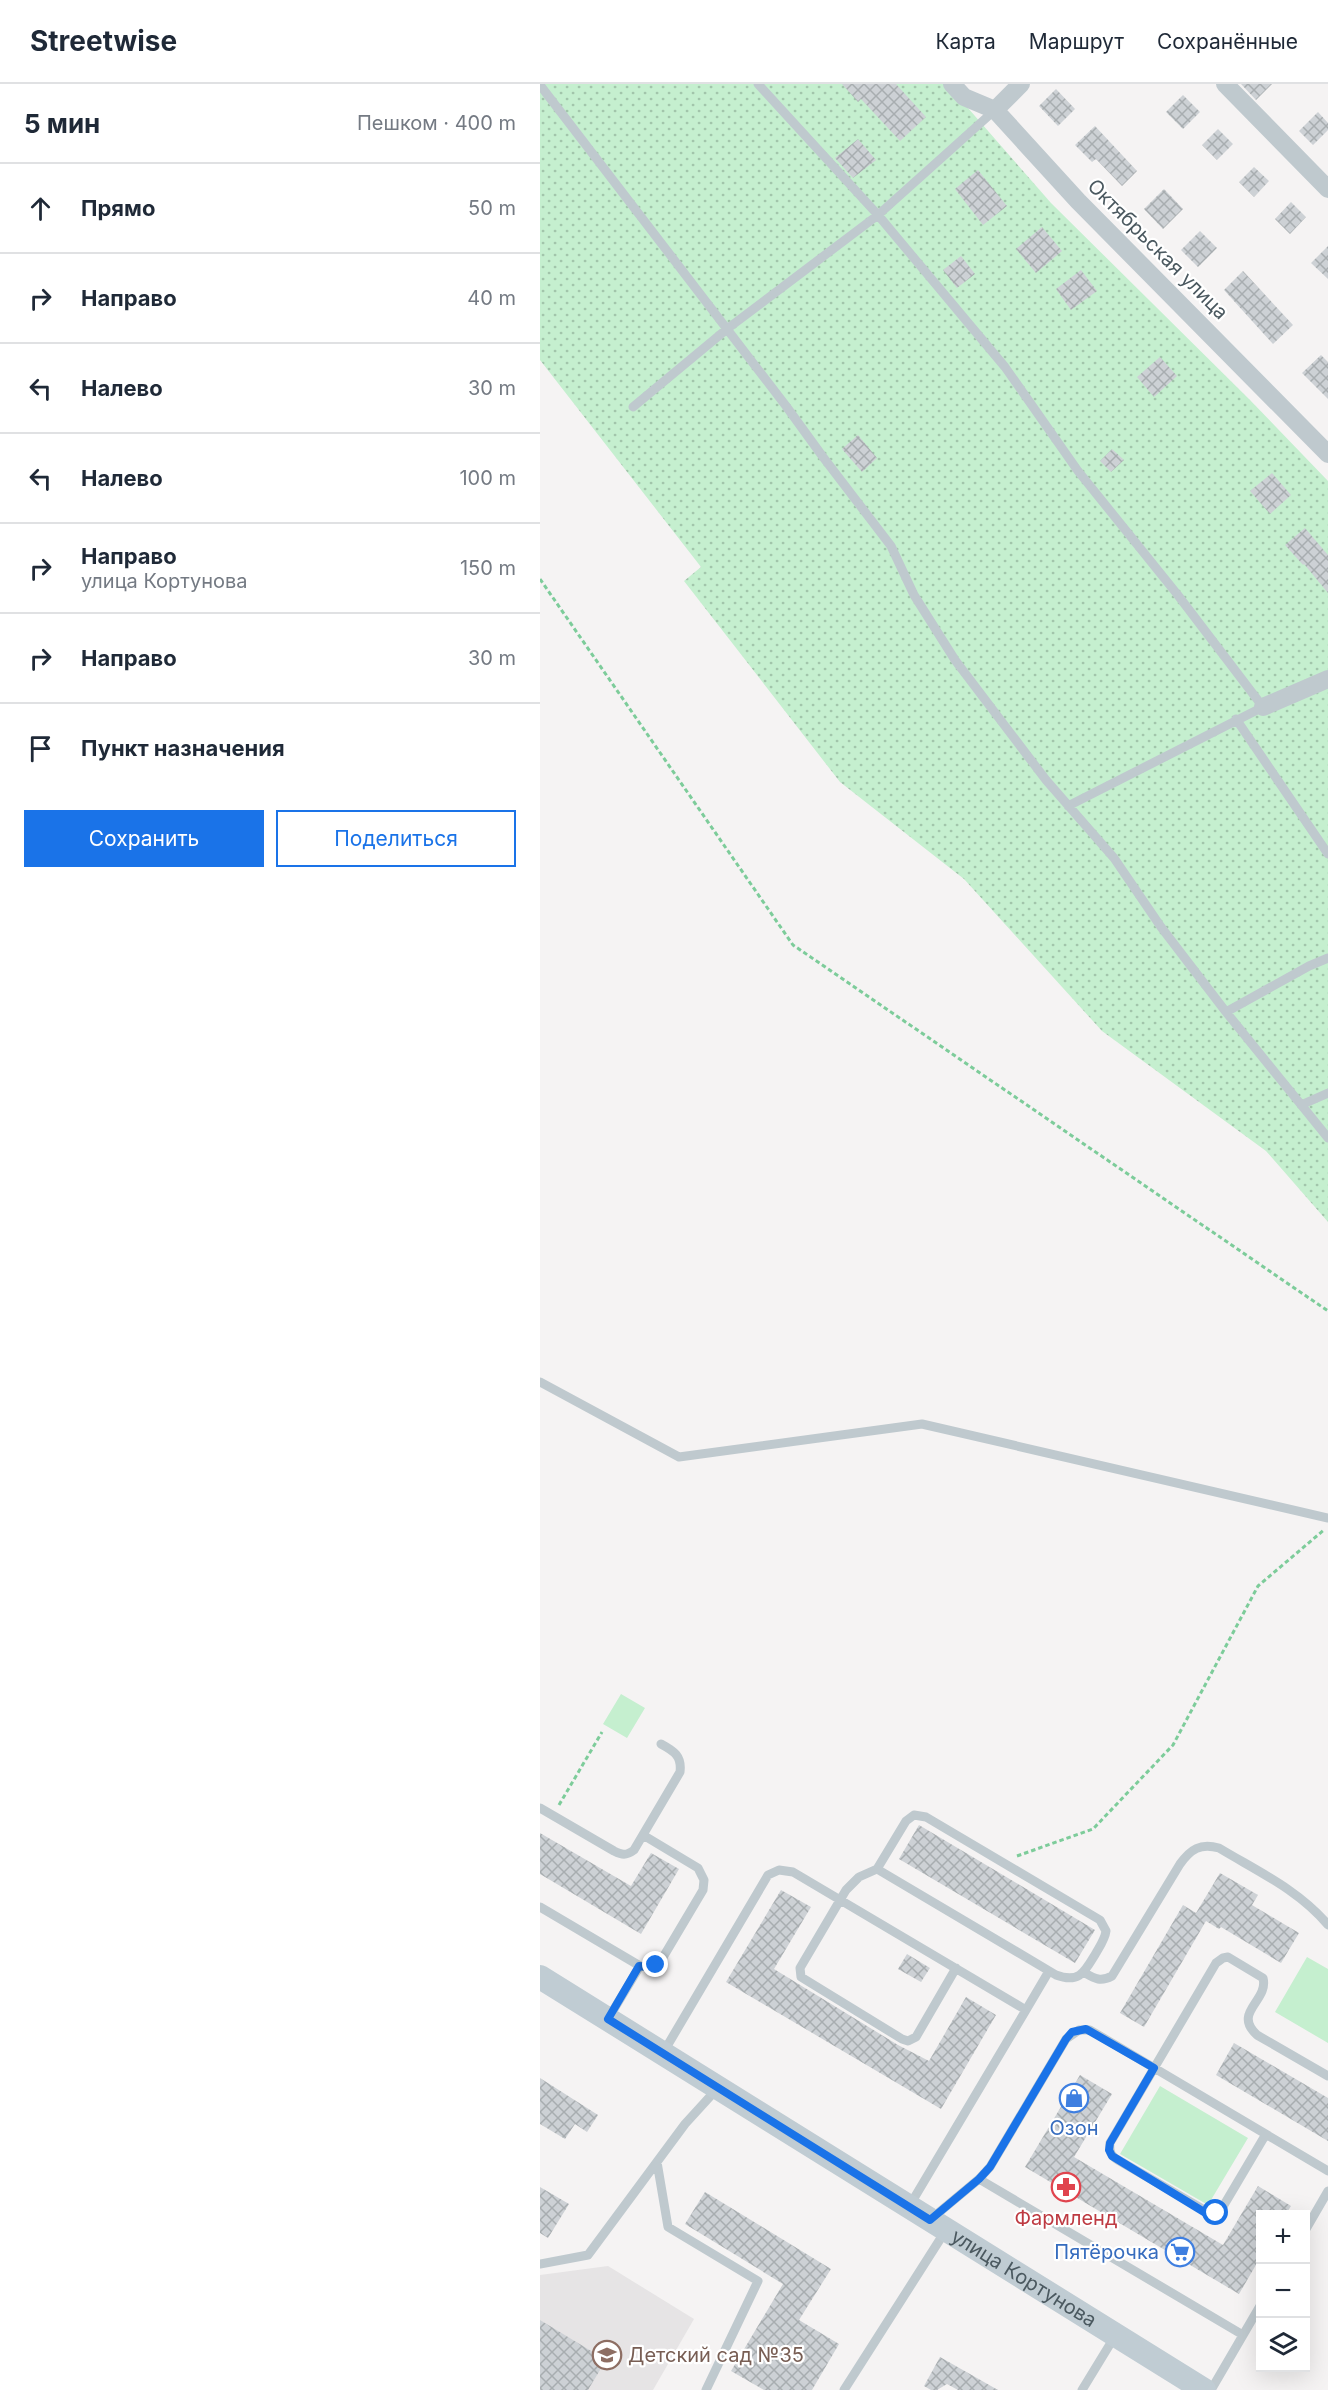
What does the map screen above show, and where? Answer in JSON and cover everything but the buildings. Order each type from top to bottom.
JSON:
[{"type":"main road","name":"улица Кортунова","points":[[540,1977],[1203,2390]]},
{"type":"street","name":"Октябрьская улица","points":[[952,84],[964,97],[996,110],[1078,201],[1328,454]]},
{"type":"street","points":[[996,110],[1021,84]]},
{"type":"street","points":[[1225,84],[1328,189]]},
{"type":"street","points":[[1263,707],[1328,679]]},
{"type":"lane","points":[[758,84],[878,215],[1005,367],[1078,471],[1177,594],[1263,707],[1068,806]]},
{"type":"lane","points":[[540,85],[891,546],[914,595],[955,660],[1046,780],[1114,858],[1161,927],[1328,1138]]},
{"type":"lane","points":[[633,406],[727,329],[878,215],[996,110]]},
{"type":"lane","points":[[1236,719],[1328,854]]},
{"type":"lane","points":[[1226,1012],[1309,966],[1328,958]]},
{"type":"lane","points":[[1301,1105],[1328,1093]]},
{"type":"lane","points":[[540,1382],[679,1457],[922,1424],[1328,1518]]},
{"type":"lane","points":[[540,1808],[622,1855],[634,1850],[680,1772],[680,1758],[675,1752],[661,1744]]},
{"type":"lane","points":[[877,1869],[1049,1971],[1065,1978],[1078,1976],[1084,1972],[1105,1938],[1105,1925],[1002,1862],[919,1815],[914,1815],[906,1821],[877,1869],[866,1873],[854,1882],[840,1900],[799,1973],[804,1982],[908,2041],[916,2037],[956,1968]]},
{"type":"lane","points":[[540,1907],[639,1966],[656,1965],[662,1959],[703,1890],[704,1880],[698,1868],[643,1835]]},
{"type":"lane","points":[[1084,1972],[1095,1979],[1102,1980],[1116,1972],[1180,1864],[1188,1852],[1199,1846],[1209,1845],[1219,1848],[1289,1890],[1310,1906],[1328,1925]]},
{"type":"lane","points":[[662,2053],[768,1875],[779,1870],[793,1872],[1026,2010]]},
{"type":"lane","points":[[1266,2134],[1221,2210],[1216,2213],[1204,2212],[1127,2166],[1112,2156],[1109,2150],[1110,2143],[1216,1963],[1228,1957],[1263,1978],[1262,1990],[1249,2013],[1250,2029],[1328,2076]]},
{"type":"lane","points":[[608,2019],[639,1966]]},
{"type":"lane","points":[[909,2207],[1049,1971]]},
{"type":"lane","points":[[844,2390],[938,2225],[993,2162],[1072,2032],[1090,2030],[1328,2171]]},
{"type":"lane","points":[[542,2262],[588,2255],[685,2124],[718,2088]]},
{"type":"lane","points":[[657,2162],[668,2227],[758,2282],[706,2390]]},
{"type":"lane","points":[[979,2179],[1243,2335]]},
{"type":"lane","points":[[1310,2221],[1328,2191]]},
{"type":"lane","points":[[1211,2390],[1256,2313]]},
{"type":"lane","points":[[1082,2390],[1115,2335]]},
{"type":"path","points":[[540,579],[793,945],[1328,1311]]},
{"type":"path","points":[[1002,1862],[1093,1829],[1173,1745],[1258,1586],[1328,1527]]},
{"type":"path","points":[[553,1815],[602,1732]]},
{"type":"shaded area","name":"Детский сад №35","points":[[608,2266],[694,2319],[653,2390],[540,2390],[540,2275]]},
{"type":"green space","points":[[540,84],[947,84],[1051,203],[1249,399],[1328,481],[1328,1222],[1266,1151],[1102,1031],[964,879],[840,782],[684,581],[701,567],[540,360]]},
{"type":"green space","points":[[621,1694],[645,1708],[627,1738],[603,1724]]},
{"type":"green space","points":[[1307,1957],[1328,1969],[1328,2043],[1275,2012]]},
{"type":"green space","points":[[1160,2086],[1248,2138],[1208,2205],[1120,2154]]},
{"type":"place","name":"Озон","points":[[1074,2098]]},
{"type":"place","name":"Фармленд","points":[[1066,2187]]},
{"type":"place","name":"Пятёрочка","points":[[1180,2252]]},
{"type":"place","name":"Детский сад №35","points":[[607,2355]]},
{"type":"route","points":[[656,1965],[639,1966],[608,2019],[930,2220],[990,2167],[1066,2039],[1072,2032],[1086,2029],[1154,2068],[1110,2143],[1109,2150],[1112,2156],[1204,2212],[1216,2213]]}]
